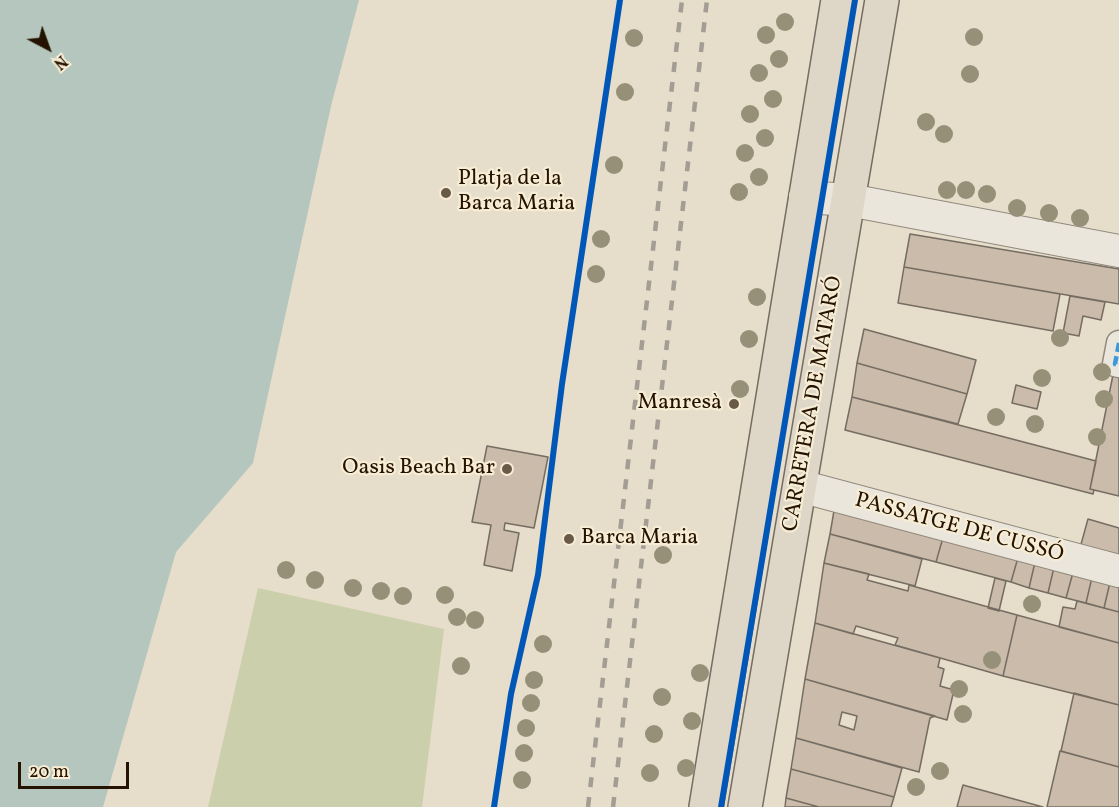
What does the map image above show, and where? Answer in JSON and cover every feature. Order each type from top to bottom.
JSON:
[{"type":"main road","name":"CARRETERA DE MATARÓ","points":[[706,807],[838,0]]},
{"type":"main road","name":"CARRETERA DE MATARÓ","points":[[745,807],[882,0]]},
{"type":"street","points":[[805,197],[849,200],[1119,251]]},
{"type":"street","points":[[1119,343],[1115,364],[1119,365]]},
{"type":"street","name":"PASSATGE DE CUSSÓ","points":[[800,486],[1119,571]]},
{"type":"green space","points":[[258,588],[444,629],[422,807],[208,807]]},
{"type":"shaded area","points":[[0,0],[359,0],[331,106],[253,463],[176,552],[103,807],[0,807]]},
{"type":"building","points":[[910,234],[1119,269],[1119,304],[904,267]]},
{"type":"building","points":[[904,267],[1060,294],[1053,331],[898,303]]},
{"type":"building","points":[[1070,296],[1105,302],[1101,320],[1083,316],[1079,336],[1063,333]]},
{"type":"building","points":[[864,329],[976,360],[967,394],[857,363]]},
{"type":"building","points":[[857,363],[967,394],[958,424],[852,397]]},
{"type":"building","points":[[1115,365],[1119,365],[1119,496],[1090,489]]},
{"type":"building","points":[[1016,385],[1041,392],[1037,409],[1012,403]]},
{"type":"building","points":[[852,397],[1096,461],[1090,489],[1094,490],[1093,494],[845,430]]},
{"type":"building","points":[[487,446],[548,457],[534,528],[505,523],[504,530],[519,533],[512,571],[484,565],[491,525],[472,522]]},
{"type":"building","points":[[835,505],[944,534],[936,562],[830,534]]},
{"type":"building","points":[[1088,519],[1119,528],[1119,558],[1080,548]]},
{"type":"building","points":[[830,534],[922,559],[915,586],[824,563]]},
{"type":"building","points":[[944,534],[1019,554],[1011,582],[936,562]]},
{"type":"building","points":[[1019,554],[1036,558],[1029,588],[1011,582]]},
{"type":"building","points":[[1036,558],[1055,563],[1048,593],[1029,588]]},
{"type":"building","points":[[824,563],[869,574],[867,580],[908,591],[909,585],[1017,615],[1003,676],[895,645],[898,638],[856,626],[853,634],[815,623]]},
{"type":"building","points":[[1055,563],[1074,569],[1066,598],[1048,593]]},
{"type":"building","points":[[1074,569],[1093,573],[1086,603],[1066,598]]},
{"type":"building","points":[[1093,573],[1111,578],[1104,608],[1086,603]]},
{"type":"building","points":[[995,578],[1006,581],[999,611],[988,608]]},
{"type":"building","points":[[1111,578],[1119,581],[1119,612],[1104,608]]},
{"type":"building","points":[[1077,601],[1119,612],[1119,643],[1059,627],[1063,607],[1075,609]]},
{"type":"building","points":[[1017,615],[1119,643],[1119,705],[1003,676]]},
{"type":"building","points":[[815,623],[940,658],[938,667],[944,669],[940,686],[954,690],[947,720],[805,679]]},
{"type":"building","points":[[805,679],[935,716],[930,718],[919,772],[796,738]],"holes":[[[842,712],[857,716],[854,730],[839,725]]]},
{"type":"building","points":[[1074,693],[1119,705],[1119,767],[1061,751]]},
{"type":"building","points":[[796,738],[902,768],[894,797],[791,769]]},
{"type":"building","points":[[1060,751],[1119,767],[1119,807],[1047,807]]},
{"type":"building","points":[[791,769],[894,797],[891,807],[819,807],[786,798]]},
{"type":"building","points":[[963,785],[1043,807],[957,807]]},
{"type":"building","points":[[786,798],[819,807],[785,807]]},
{"type":"railway","points":[[588,807],[682,0]]},
{"type":"railway","points":[[613,807],[707,0]]},
{"type":"marked path","points":[[1119,343],[1115,364],[1119,365]]},
{"type":"cycle path","points":[[494,807],[511,694],[538,575],[562,384],[620,0]]},
{"type":"cycle path","points":[[721,807],[855,0]]},
{"type":"place","name":"Platja de la Barca Maria","points":[[446,193]]},
{"type":"place","name":"Manresà","points":[[734,404]]},
{"type":"place","name":"Oasis Beach Bar","points":[[507,469]]},
{"type":"place","name":"Barca Maria","points":[[569,539]]}]
